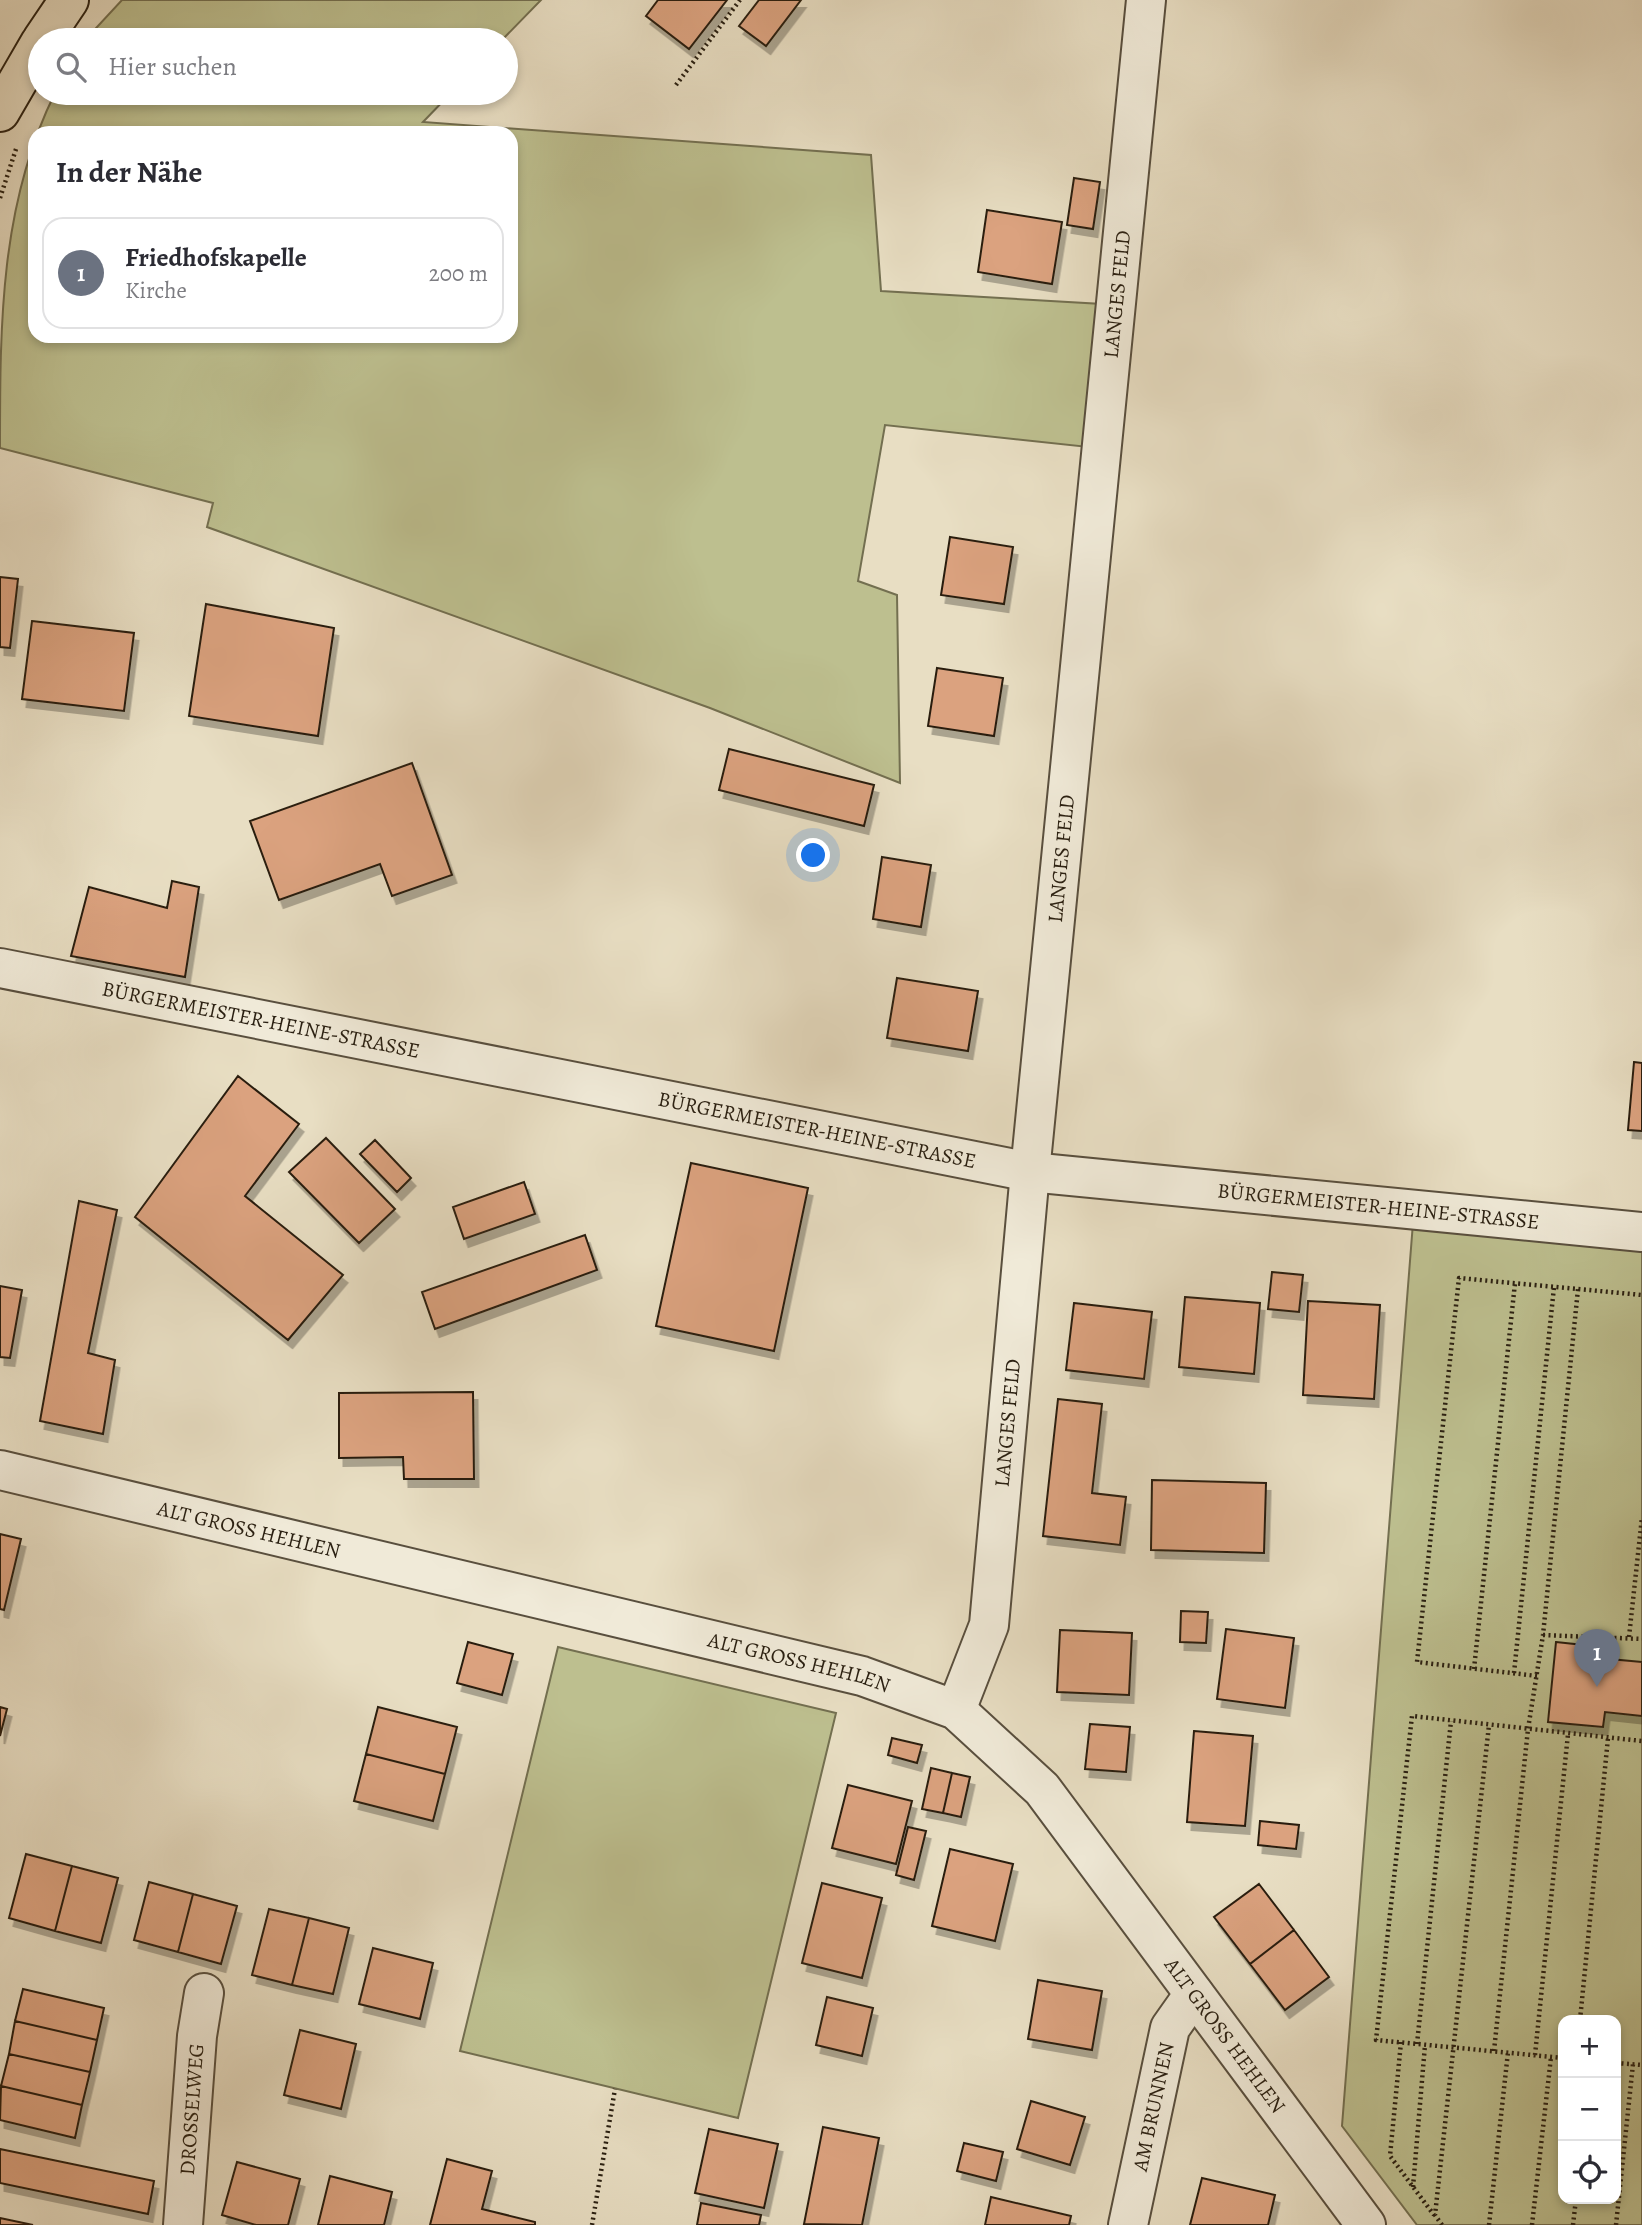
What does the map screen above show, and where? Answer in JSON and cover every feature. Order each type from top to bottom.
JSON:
[{"type":"main road","points":[[50,28],[69,0]]},
{"type":"main road","points":[[0,112],[28,64]]},
{"type":"street","name":"LANGES FELD","points":[[956,1710],[975,1668],[989,1625],[1030,1172],[1146,0]]},
{"type":"street","name":"BÜRGERMEISTER-HEINE-STRASSE","points":[[0,968],[1030,1172],[1642,1232]]},
{"type":"street","name":"ALT GROSS HEHLEN","points":[[0,1470],[862,1676],[956,1710],[1042,1789],[1366,2225]]},
{"type":"street","name":"DROSSELWEG","points":[[183,2225],[197,2036],[204,1993]]},
{"type":"street","name":"AM BRUNNEN","points":[[1128,2225],[1170,2028],[1194,1994]]},
{"type":"path","points":[[676,85],[740,0]]},
{"type":"path","points":[[1537,1676],[1417,1662],[1459,1278],[1642,1295]]},
{"type":"path","points":[[1474,1669],[1515,1283]]},
{"type":"path","points":[[1514,1674],[1554,1287]]},
{"type":"path","points":[[1494,2051],[1528,1729],[1544,1635],[1578,1289]]},
{"type":"path","points":[[1629,1637],[1642,1517]]},
{"type":"path","points":[[1544,1635],[1642,1639]]},
{"type":"path","points":[[1558,2058],[1376,2040],[1412,1716],[1642,1741]]},
{"type":"path","points":[[1417,2044],[1451,1721]]},
{"type":"path","points":[[1435,2215],[1489,1725]]},
{"type":"path","points":[[1535,2055],[1568,1734]]},
{"type":"path","points":[[1580,2015],[1608,1738]]},
{"type":"path","points":[[1401,2042],[1390,2156],[1442,2225]]},
{"type":"path","points":[[1413,2187],[1425,2045]]},
{"type":"path","points":[[1489,2225],[1508,2052]]},
{"type":"path","points":[[1532,2225],[1551,2057]]},
{"type":"path","points":[[1621,2063],[1642,2065]]},
{"type":"path","points":[[1616,2225],[1633,2064]]},
{"type":"path","points":[[592,2225],[615,2089]]},
{"type":"path","points":[[1573,2225],[1575,2204]]},
{"type":"green space","points":[[122,0],[541,0],[514,28],[96,28]]},
{"type":"green space","points":[[50,105],[439,105],[423,122],[477,126],[41,126]]},
{"type":"green space","points":[[518,129],[871,155],[881,291],[1102,304],[1088,447],[885,425],[858,581],[897,595],[900,783],[710,708],[207,527],[213,503],[0,448],[3,310],[13,221],[28,163],[28,343],[518,343]]},
{"type":"green space","points":[[1414,1210],[1642,1232],[1642,2225],[1417,2225],[1342,2126]]},
{"type":"green space","points":[[558,1647],[836,1713],[738,2118],[460,2051]]},
{"type":"building","points":[[658,0],[727,0],[689,49],[646,16]]},
{"type":"building","points":[[759,0],[801,0],[766,46],[739,26]]},
{"type":"building","points":[[1074,178],[1100,182],[1093,229],[1067,225]]},
{"type":"building","points":[[987,210],[1062,222],[1052,284],[978,272]]},
{"type":"building","points":[[950,537],[1013,547],[1004,604],[941,595]]},
{"type":"building","points":[[0,577],[18,579],[10,648],[0,647]]},
{"type":"building","points":[[206,604],[334,628],[318,736],[189,716]]},
{"type":"building","points":[[32,621],[134,633],[124,711],[22,699]]},
{"type":"building","points":[[937,668],[1003,678],[994,736],[928,726]]},
{"type":"building","points":[[729,749],[874,785],[864,826],[719,790]]},
{"type":"building","points":[[412,763],[452,875],[392,896],[380,864],[279,900],[250,821]]},
{"type":"building","points":[[882,857],[931,865],[921,927],[873,919]]},
{"type":"building","points":[[172,881],[199,887],[185,977],[71,956],[89,887],[167,908]]},
{"type":"building","points":[[897,978],[978,991],[968,1051],[887,1038]]},
{"type":"building","points":[[1634,1062],[1642,1063],[1642,1131],[1628,1130]]},
{"type":"building","points":[[238,1076],[299,1124],[245,1196],[343,1275],[288,1340],[135,1217]]},
{"type":"building","points":[[326,1138],[395,1209],[359,1243],[289,1172]]},
{"type":"building","points":[[375,1140],[411,1178],[397,1192],[360,1154]]},
{"type":"building","points":[[691,1163],[808,1188],[774,1351],[656,1326]]},
{"type":"building","points":[[524,1182],[535,1214],[464,1239],[453,1207]]},
{"type":"building","points":[[79,1201],[117,1210],[88,1353],[115,1360],[103,1434],[40,1421]]},
{"type":"building","points":[[585,1235],[597,1270],[435,1329],[422,1292]]},
{"type":"building","points":[[1272,1272],[1303,1275],[1299,1312],[1268,1309]]},
{"type":"building","points":[[0,1286],[22,1290],[10,1358],[0,1357]]},
{"type":"building","points":[[1185,1297],[1260,1303],[1254,1374],[1179,1367]]},
{"type":"building","points":[[1308,1301],[1380,1305],[1374,1399],[1303,1395]]},
{"type":"building","points":[[1074,1303],[1152,1312],[1144,1379],[1066,1370]]},
{"type":"building","points":[[473,1392],[474,1479],[404,1479],[403,1457],[339,1458],[339,1393]]},
{"type":"building","points":[[1058,1399],[1102,1404],[1092,1493],[1126,1497],[1120,1545],[1043,1536]]},
{"type":"building","points":[[1152,1480],[1266,1483],[1264,1553],[1151,1550]]},
{"type":"building","points":[[0,1534],[21,1539],[4,1610],[0,1609]]},
{"type":"building","points":[[1181,1611],[1208,1612],[1206,1643],[1180,1642]]},
{"type":"building","points":[[1226,1629],[1294,1638],[1285,1708],[1217,1699]]},
{"type":"building","points":[[1060,1630],[1132,1633],[1129,1695],[1057,1692]]},
{"type":"building","points":[[468,1642],[513,1654],[502,1695],[457,1683]]},
{"type":"building","points":[[1556,1642],[1611,1648],[1610,1659],[1642,1662],[1642,1716],[1605,1712],[1603,1727],[1548,1722]]},
{"type":"building","points":[[0,1707],[7,1709],[0,1736]]},
{"type":"building","points":[[378,1707],[457,1727],[445,1774],[366,1754]]},
{"type":"building","points":[[1090,1724],[1130,1727],[1126,1772],[1085,1769]]},
{"type":"building","points":[[1194,1731],[1253,1736],[1245,1826],[1187,1822]]},
{"type":"building","points":[[892,1738],[922,1745],[917,1763],[888,1755]]},
{"type":"building","points":[[366,1754],[445,1774],[433,1821],[354,1801]]},
{"type":"building","points":[[931,1768],[952,1773],[943,1813],[922,1809]]},
{"type":"building","points":[[952,1773],[970,1777],[961,1817],[943,1813]]},
{"type":"building","points":[[848,1785],[912,1801],[896,1864],[832,1848]]},
{"type":"building","points":[[1260,1821],[1299,1825],[1296,1849],[1258,1845]]},
{"type":"building","points":[[908,1827],[926,1831],[914,1880],[896,1875]]},
{"type":"building","points":[[950,1849],[1013,1864],[995,1941],[932,1926]]},
{"type":"building","points":[[26,1854],[72,1866],[55,1931],[9,1918]]},
{"type":"building","points":[[72,1866],[118,1878],[101,1943],[55,1931]]},
{"type":"building","points":[[149,1882],[193,1894],[178,1952],[134,1940]]},
{"type":"building","points":[[822,1883],[882,1898],[862,1978],[802,1963]]},
{"type":"building","points":[[1259,1884],[1294,1930],[1250,1964],[1214,1917]]},
{"type":"building","points":[[193,1894],[237,1906],[221,1964],[178,1952]]},
{"type":"building","points":[[269,1909],[309,1918],[292,1985],[252,1975]]},
{"type":"building","points":[[309,1918],[349,1928],[333,1994],[292,1985]]},
{"type":"building","points":[[1294,1930],[1329,1977],[1285,2010],[1250,1964]]},
{"type":"building","points":[[373,1948],[433,1963],[420,2019],[359,2004]]},
{"type":"building","points":[[1038,1980],[1102,1991],[1092,2050],[1028,2039]]},
{"type":"building","points":[[23,1989],[104,2008],[97,2040],[15,2021]]},
{"type":"building","points":[[827,1997],[873,2008],[862,2056],[816,2045]]},
{"type":"building","points":[[15,2021],[97,2040],[90,2072],[9,2054]]},
{"type":"building","points":[[300,2030],[356,2044],[341,2109],[284,2095]]},
{"type":"building","points":[[9,2054],[90,2072],[82,2105],[1,2086]]},
{"type":"building","points":[[1,2086],[82,2105],[75,2138],[0,2120]]},
{"type":"building","points":[[1031,2101],[1085,2117],[1070,2165],[1017,2149]]},
{"type":"building","points":[[823,2127],[879,2138],[862,2225],[804,2224]]},
{"type":"building","points":[[709,2129],[778,2144],[764,2208],[695,2193]]},
{"type":"building","points":[[964,2143],[1003,2152],[996,2181],[957,2171]]},
{"type":"building","points":[[0,2149],[154,2181],[148,2214],[0,2183]]},
{"type":"building","points":[[447,2159],[492,2171],[482,2209],[535,2222],[535,2225],[430,2225]]},
{"type":"building","points":[[237,2162],[300,2179],[288,2225],[256,2225],[222,2215]]},
{"type":"building","points":[[330,2176],[392,2192],[384,2225],[318,2225]]},
{"type":"building","points":[[1202,2178],[1275,2195],[1268,2225],[1190,2225]]},
{"type":"building","points":[[991,2197],[1071,2216],[1069,2225],[985,2225]]},
{"type":"building","points":[[701,2203],[761,2215],[759,2225],[697,2225]]},
{"type":"building","points":[[0,2218],[33,2225],[0,2225]]},
{"type":"place","name":"Friedhofskapelle","points":[[1597,1687]]}]
